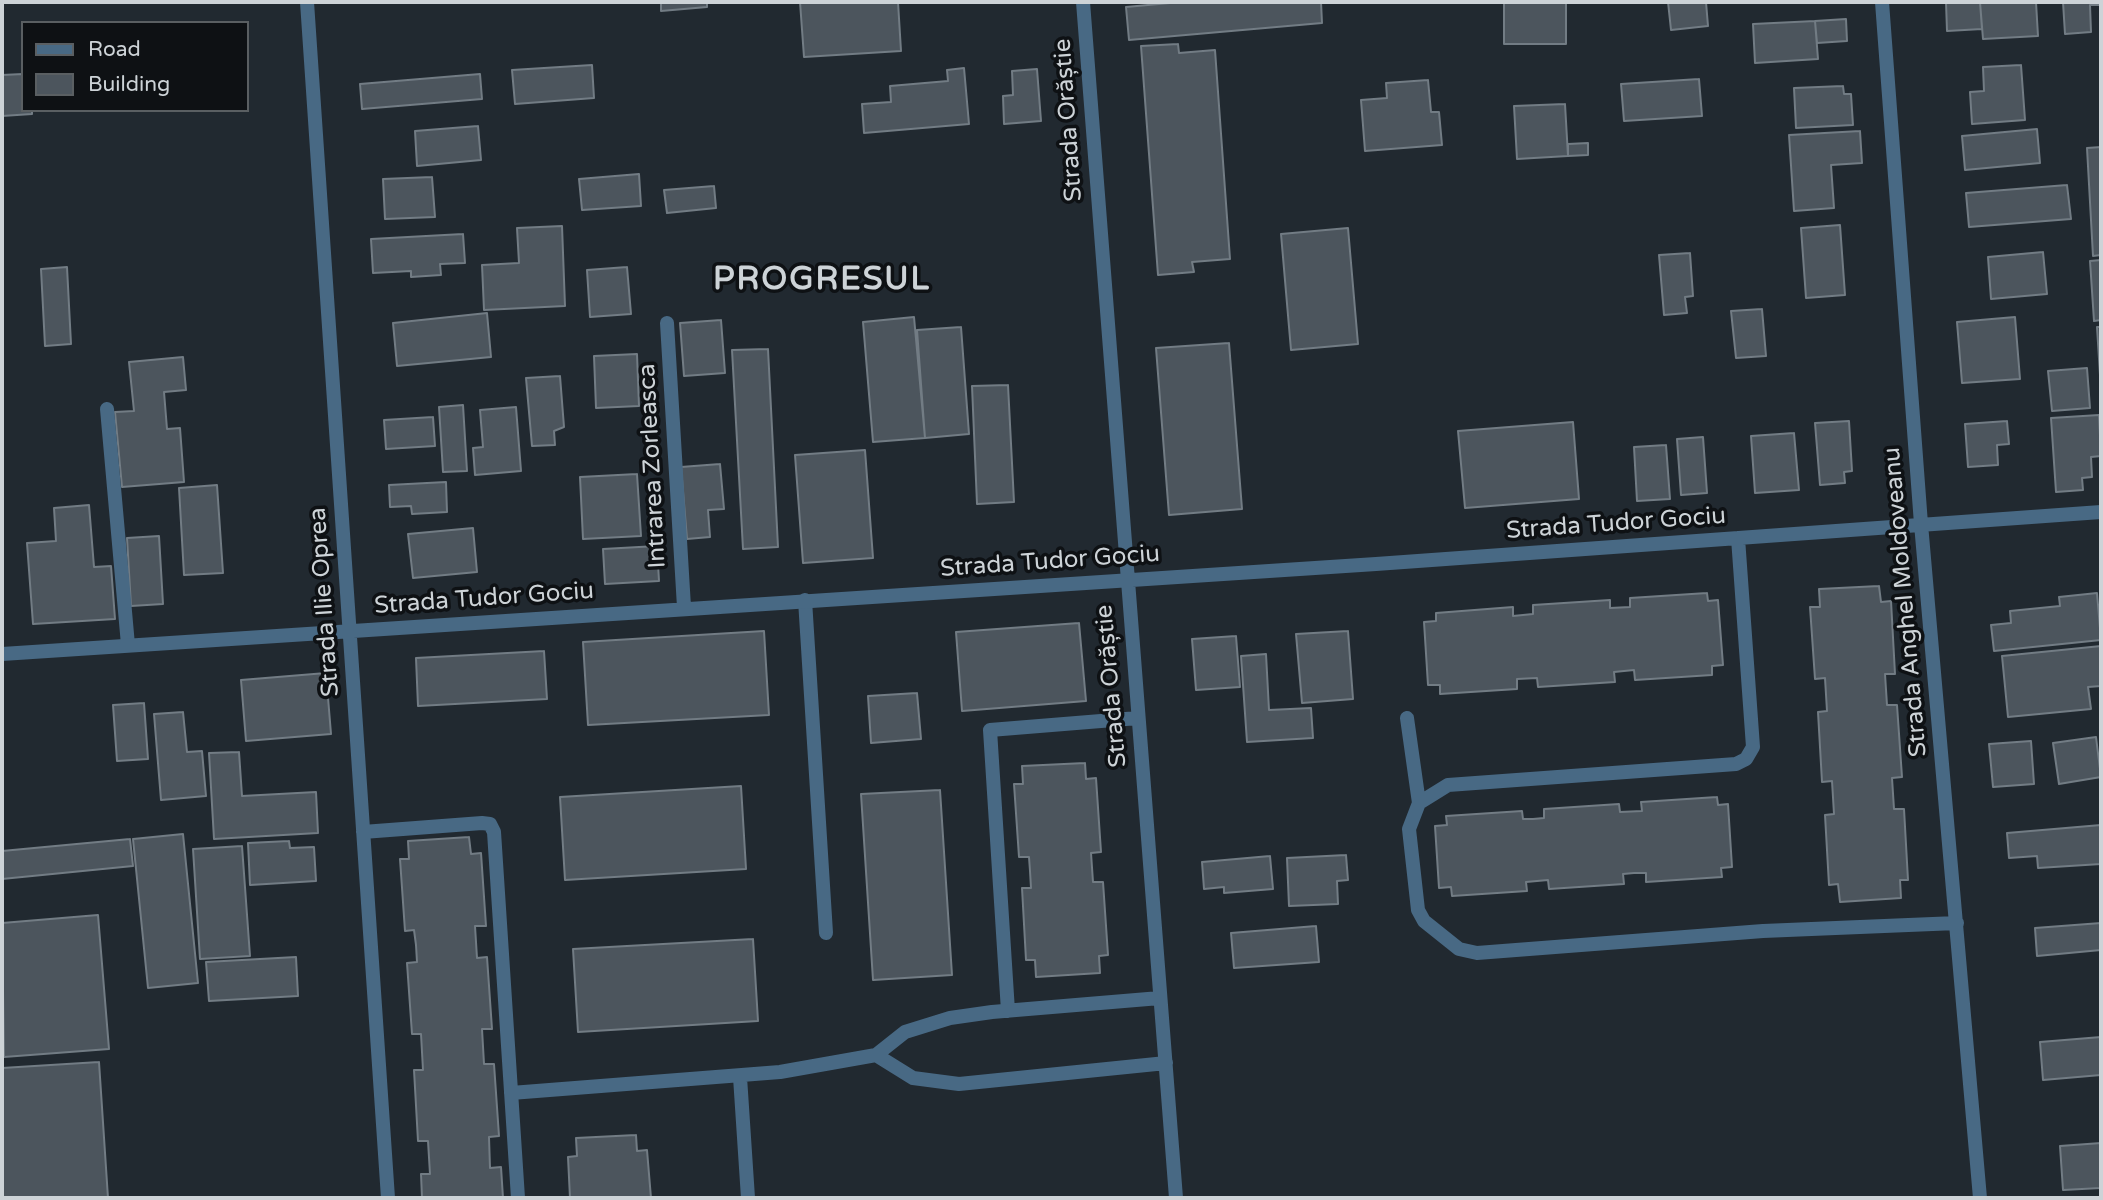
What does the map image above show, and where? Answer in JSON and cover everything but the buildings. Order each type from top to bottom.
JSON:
[{"type":"street","name":"Strada Ilie Oprea","points":[[307,2],[388,1198]]},
{"type":"street","name":"Strada Orăștie","points":[[1083,2],[1176,1198]]},
{"type":"street","name":"Strada Anghel Moldoveanu","points":[[1882,2],[1921,524],[1980,1198]]},
{"type":"street","name":"Intrarea Zorleasca","points":[[667,323],[684,607]]},
{"type":"street","points":[[107,409],[128,645]]},
{"type":"street","name":"Strada Tudor Gociu","points":[[2,654],[684,607],[1127,581],[2101,512]]},
{"type":"street","points":[[1419,803],[1448,785],[1736,764],[1746,759],[1753,747],[1738,538]]},
{"type":"street","points":[[805,600],[826,933]]},
{"type":"street","points":[[1008,1011],[990,730],[1138,718]]},
{"type":"street","points":[[1407,718],[1419,803],[1409,829],[1418,910],[1433,928],[1459,949],[1477,953],[1763,931],[1957,923]]},
{"type":"street","points":[[363,832],[490,824],[494,832],[518,1198]]},
{"type":"street","points":[[511,1093],[740,1077],[876,1055],[905,1032],[950,1018],[1160,998]]},
{"type":"street","points":[[876,1055],[913,1078],[959,1084],[1166,1063]]},
{"type":"street","points":[[740,1077],[748,1198]]},
{"type":"district","name":"PROGRESUL","points":[[822,281]]}]
